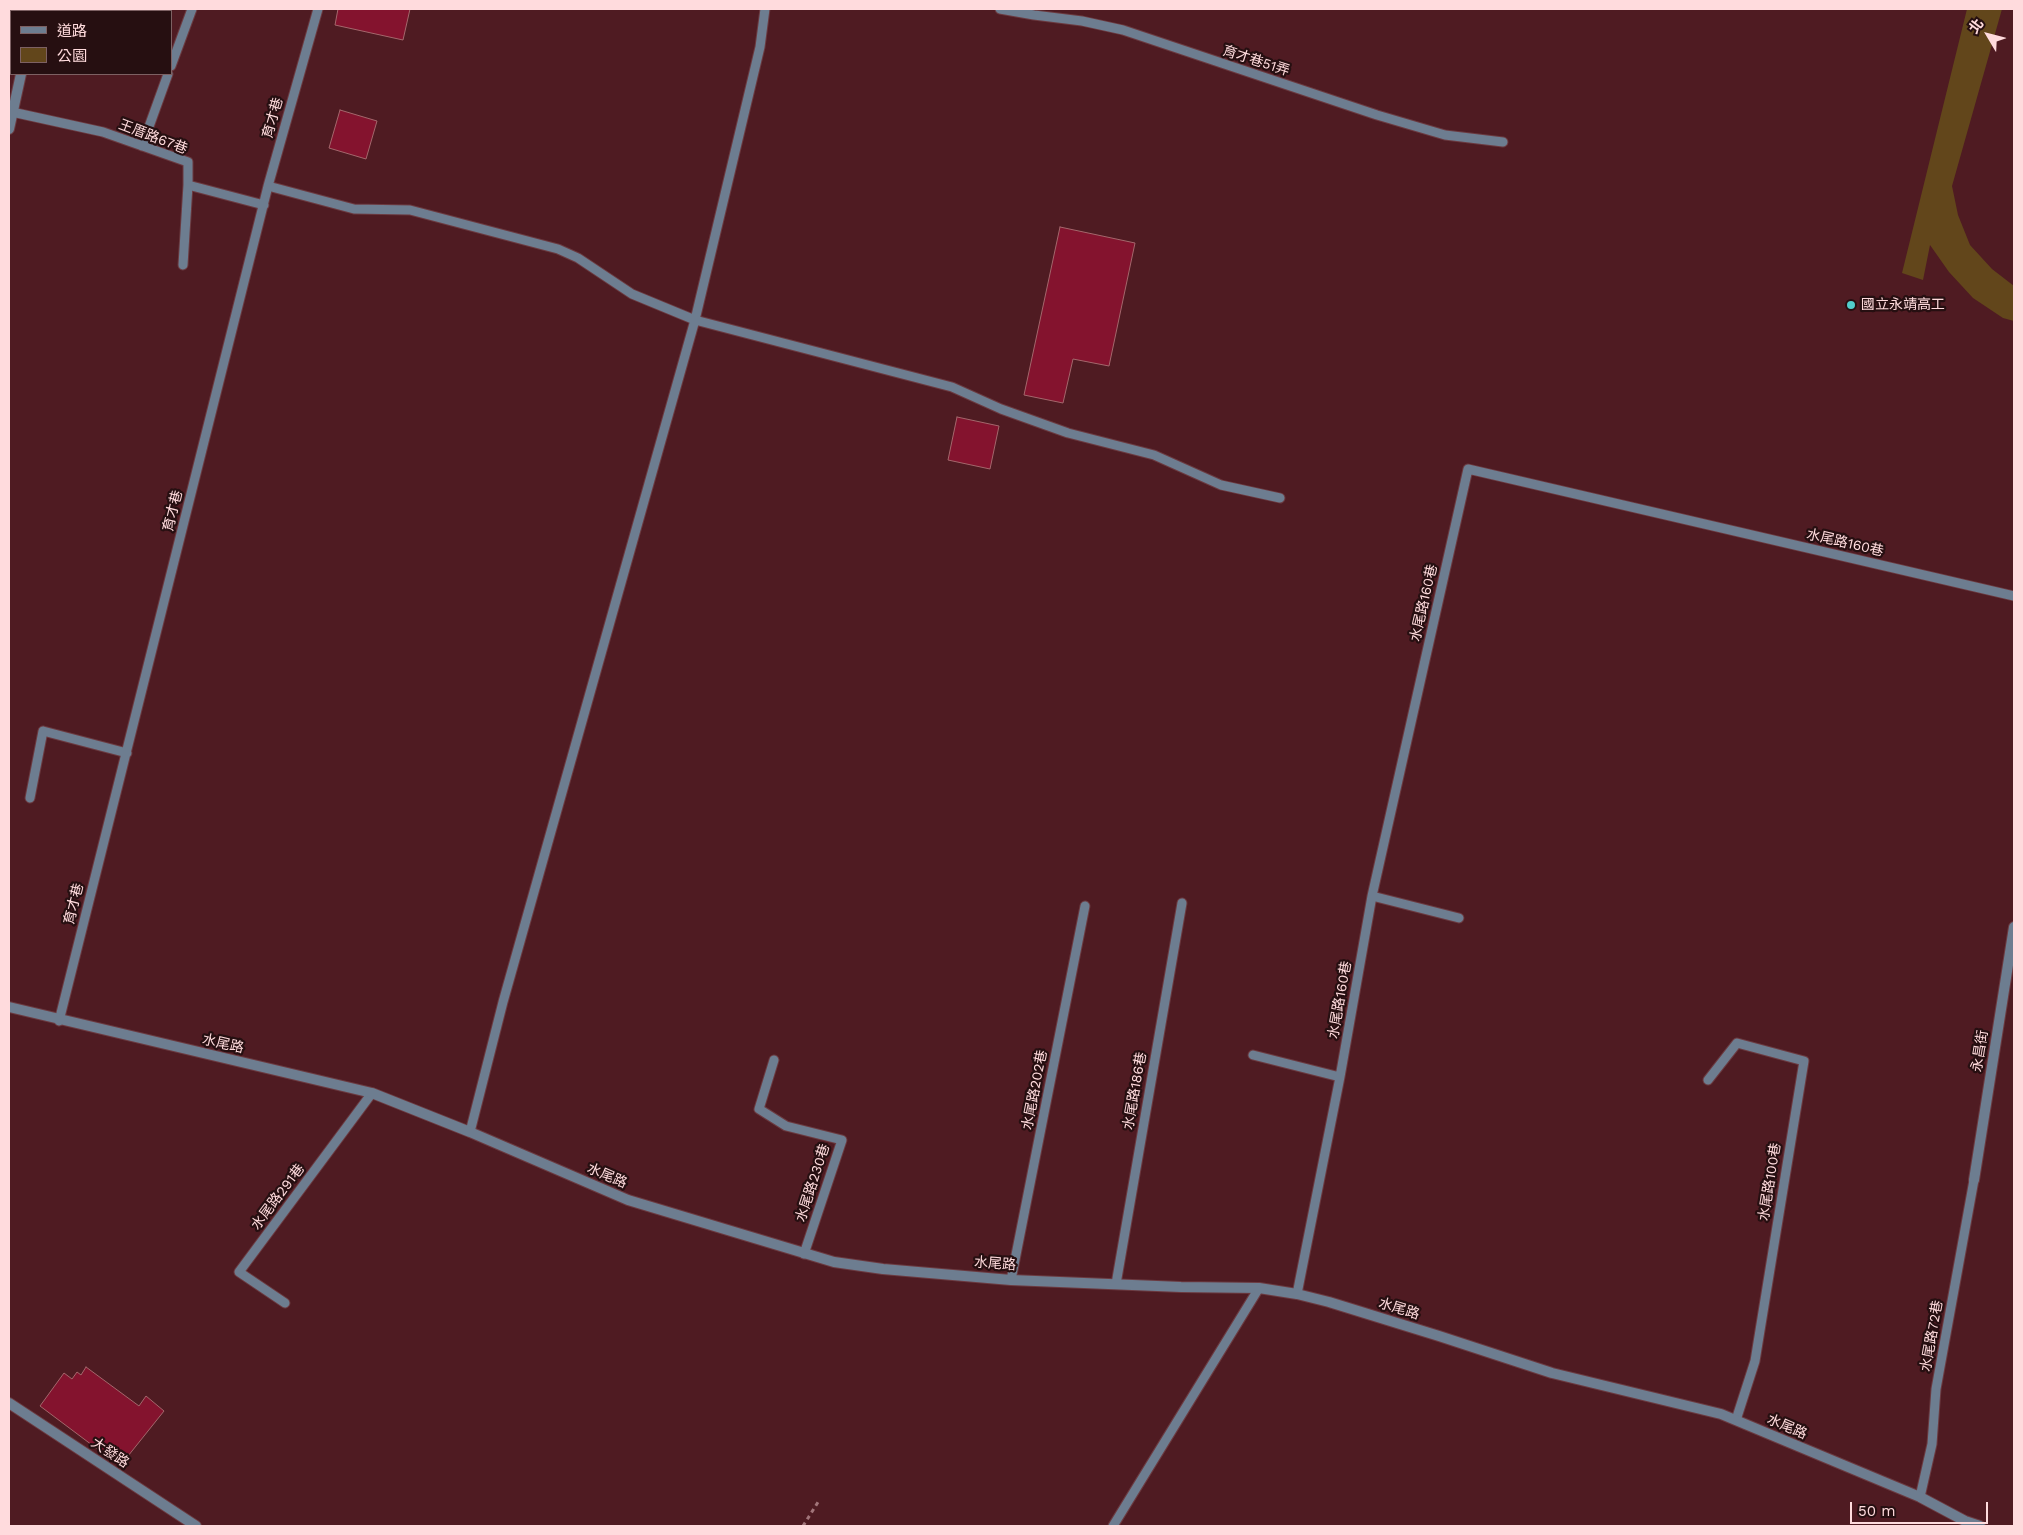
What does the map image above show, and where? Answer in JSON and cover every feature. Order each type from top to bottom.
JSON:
[{"type":"street","points":[[9,129],[21,75]]},
{"type":"street","name":"永昌街","points":[[1974,1180],[2014,927]]},
{"type":"street","name":"水尾路","points":[[9,1007],[59,1021],[372,1093],[470,1132],[628,1200],[834,1262],[883,1269],[1012,1280],[1181,1287],[1259,1288],[1297,1294],[1440,1336],[1552,1373],[1721,1414],[1920,1497],[1965,1521],[1980,1526]]},
{"type":"street","name":"大發路","points":[[9,1403],[196,1526]]},
{"type":"lane","points":[[172,63],[192,9]]},
{"type":"lane","name":"育才巷","points":[[59,1021],[268,186],[318,9]]},
{"type":"lane","points":[[470,1132],[503,1002],[695,320],[756,64],[766,9]]},
{"type":"lane","name":"育才巷51弄","points":[[1000,9],[1082,21],[1123,30],[1377,115],[1445,135],[1503,142]]},
{"type":"lane","points":[[142,146],[168,75]]},
{"type":"lane","name":"王厝路67巷","points":[[12,112],[103,132],[188,162],[188,185]]},
{"type":"lane","points":[[183,264],[188,185],[264,205]]},
{"type":"lane","points":[[268,186],[354,209],[410,210],[558,249],[578,258],[632,294],[695,320],[952,387],[1001,409],[1068,433],[1154,455],[1221,485],[1280,498]]},
{"type":"lane","name":"水尾路160巷","points":[[1297,1294],[1340,1077],[1372,896],[1468,469],[2014,596]]},
{"type":"lane","points":[[30,798],[43,731],[126,753]]},
{"type":"lane","points":[[1372,896],[1459,918]]},
{"type":"lane","name":"水尾路186巷","points":[[1116,1284],[1182,903]]},
{"type":"lane","name":"水尾路202巷","points":[[1012,1280],[1085,906]]},
{"type":"lane","name":"水尾路100巷","points":[[1708,1080],[1737,1043],[1804,1061],[1755,1361],[1736,1420]]},
{"type":"lane","points":[[1253,1055],[1340,1077]]},
{"type":"lane","name":"水尾路230巷","points":[[774,1060],[759,1109],[786,1126],[842,1140],[804,1254]]},
{"type":"lane","name":"水尾路291巷","points":[[285,1303],[239,1272],[372,1093]]},
{"type":"lane","name":"水尾路72巷","points":[[1920,1497],[1932,1444],[1936,1389],[1974,1180]]},
{"type":"lane","points":[[1113,1526],[1259,1288]]},
{"type":"path","points":[[802,1526],[820,1499]]},
{"type":"green space","points":[[1967,9],[2002,9],[1952,186],[1958,215],[1970,245],[1992,269],[2014,286],[2014,321],[2003,318],[1973,298],[1949,272],[1930,245],[1923,280],[1902,273]]},
{"type":"building","points":[[338,9],[410,9],[403,40],[335,25]]},
{"type":"building","points":[[340,110],[377,121],[366,159],[329,148]]},
{"type":"building","points":[[1060,227],[1135,243],[1109,366],[1073,359],[1063,403],[1024,395]]},
{"type":"building","points":[[957,417],[999,426],[990,469],[948,460]]},
{"type":"building","points":[[86,1367],[139,1406],[146,1396],[164,1411],[120,1466],[40,1406],[64,1373],[72,1379],[77,1372],[81,1375]]},
{"type":"place","name":"國立永靖高工","points":[[1851,305]]}]
